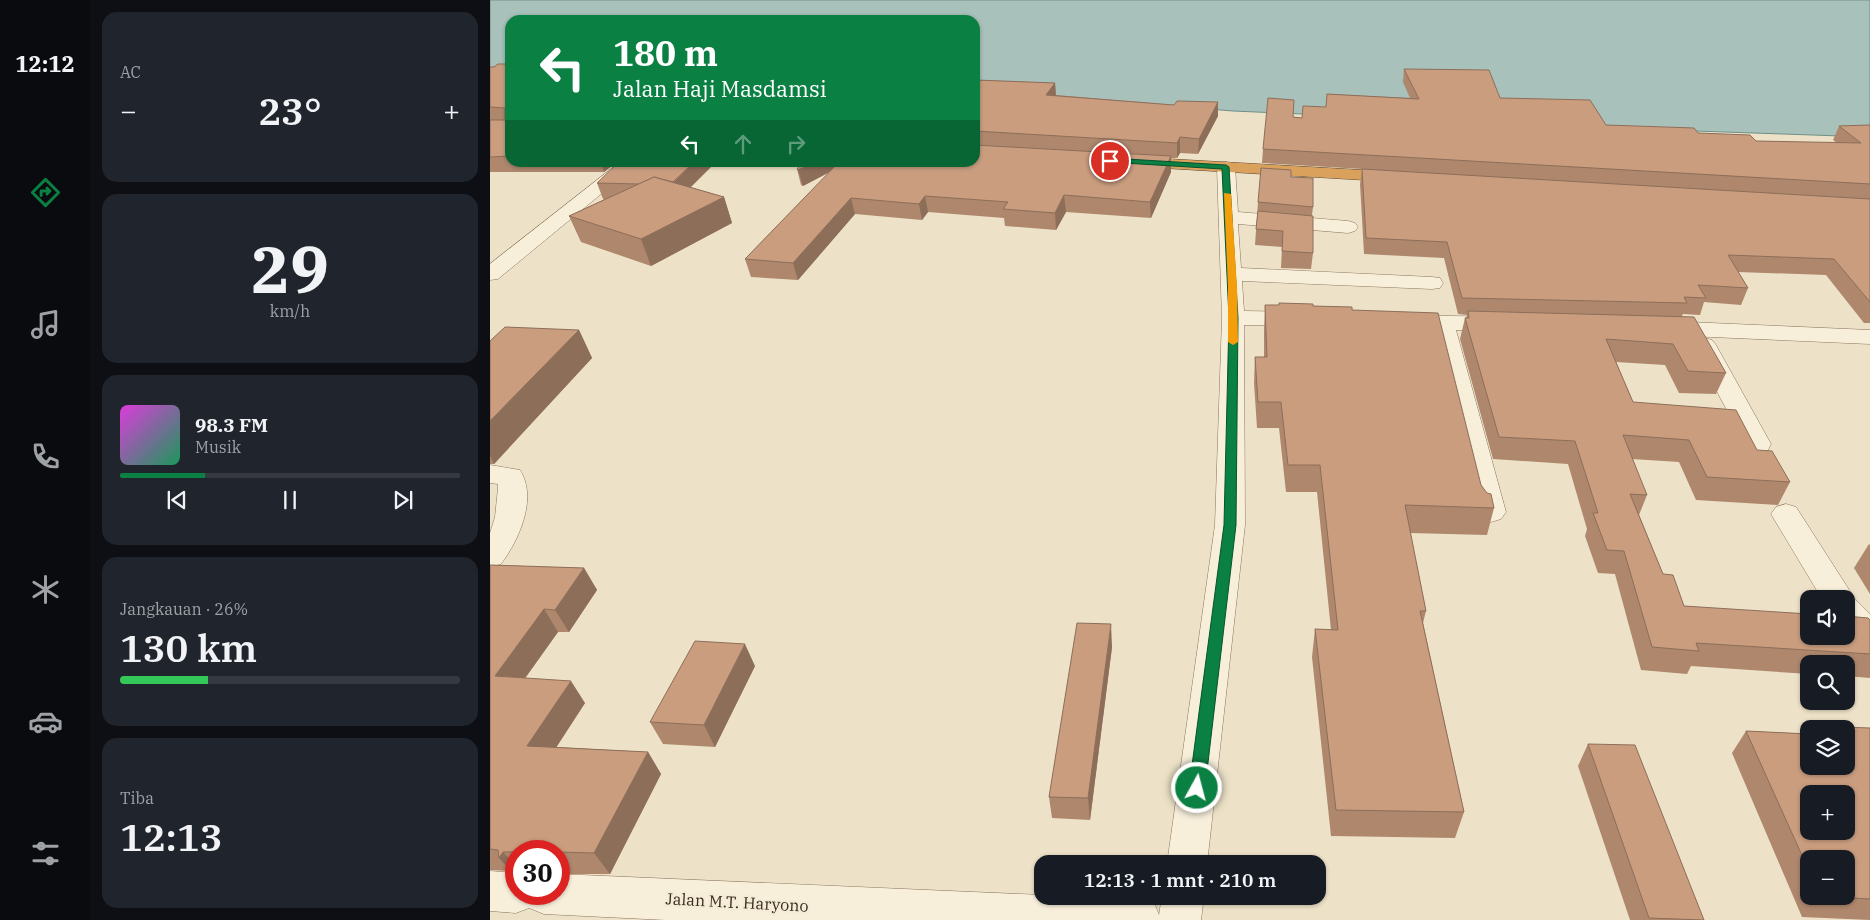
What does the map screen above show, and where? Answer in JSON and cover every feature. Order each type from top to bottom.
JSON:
[{"type":"highway","points":[[1120,161],[1420,178]]},
{"type":"street","points":[[490,274],[626,167]]},
{"type":"street","points":[[1188,855],[1230,525],[1233,318],[1226,167]]},
{"type":"street","points":[[1228,217],[1348,226]]},
{"type":"street","points":[[1232,274],[1432,283]]},
{"type":"street","points":[[1233,318],[1319,320]]},
{"type":"street","points":[[1376,321],[1521,325]]},
{"type":"street","points":[[1443,323],[1491,512]]},
{"type":"street","points":[[1647,328],[1870,337]]},
{"type":"street","points":[[1695,329],[1758,444]]},
{"type":"street","points":[[490,474],[510,476],[512,484],[510,521],[504,538],[490,556]]},
{"type":"street","points":[[1786,514],[1833,590]]},
{"type":"street","points":[[1855,619],[1870,636]]},
{"type":"street","points":[[490,891],[505,892]]},
{"type":"street","name":"Jalan M.T. Haryono","points":[[570,895],[1140,920]]},
{"type":"street","points":[[1180,920],[1182,905]]},
{"type":"water","points":[[490,0],[1870,0],[1870,137],[1233,111],[980,90],[980,15],[505,15],[505,73],[490,73]]},
{"type":"building","points":[[498,64],[505,64],[505,108],[490,107],[490,67]]},
{"type":"building","points":[[1404,69],[1489,70],[1500,98],[1590,100],[1606,125],[1694,128],[1698,133],[1750,135],[1756,141],[1861,143],[1839,126],[1870,125],[1870,184],[1263,149],[1268,98],[1294,100],[1293,117],[1302,118],[1303,106],[1326,107],[1327,94],[1419,99]]},
{"type":"building","points":[[980,80],[1055,83],[1046,95],[1174,105],[1177,101],[1218,102],[1199,139],[1180,137],[1177,143],[980,131]]},
{"type":"building","points":[[490,120],[505,120],[505,156],[490,157]]},
{"type":"building","points":[[980,145],[1171,156],[1150,202],[1064,195],[1055,213],[1003,209],[1008,202],[925,196],[919,204],[851,198],[793,263],[745,259],[834,167],[980,167]]},
{"type":"building","points":[[614,167],[689,167],[673,182],[654,177],[639,184],[597,183]]},
{"type":"building","points":[[1261,168],[1291,170],[1291,177],[1313,178],[1313,207],[1258,202]]},
{"type":"building","points":[[1362,169],[1870,199],[1870,302],[1834,259],[1728,255],[1748,288],[1698,285],[1706,298],[1684,297],[1687,303],[1462,298],[1447,242],[1366,238]]},
{"type":"building","points":[[654,177],[724,197],[641,239],[569,216]]},
{"type":"building","points":[[1258,211],[1313,216],[1313,253],[1282,251],[1283,231],[1256,229]]},
{"type":"building","points":[[1279,303],[1352,307],[1352,310],[1438,313],[1481,485],[1487,493],[1491,494],[1494,508],[1405,505],[1426,611],[1420,611],[1464,812],[1336,810],[1315,629],[1338,630],[1320,465],[1288,465],[1281,402],[1258,402],[1255,357],[1267,357],[1265,305],[1279,305]]},
{"type":"building","points":[[1468,311],[1694,317],[1726,373],[1688,371],[1673,344],[1606,339],[1633,402],[1736,410],[1757,450],[1772,451],[1790,482],[1707,477],[1689,440],[1623,435],[1647,495],[1630,494],[1663,574],[1673,575],[1684,606],[1800,613],[1800,645],[1855,645],[1855,617],[1868,618],[1870,620],[1870,654],[1696,643],[1699,651],[1652,647],[1624,551],[1607,550],[1593,513],[1598,513],[1575,441],[1499,437],[1465,318],[1469,318]]},
{"type":"building","points":[[505,327],[579,330],[490,421],[490,341]]},
{"type":"building","points":[[490,565],[584,568],[555,610],[544,609],[495,676],[571,681],[527,746],[648,752],[594,853],[570,852],[570,840],[505,840],[505,852],[499,858],[498,850],[490,849]]},
{"type":"building","points":[[1077,623],[1111,624],[1088,798],[1049,797]]},
{"type":"building","points":[[695,641],[745,644],[704,725],[650,722]]},
{"type":"building","points":[[1855,727],[1870,728],[1870,899],[1855,898],[1855,850],[1800,851],[1746,731],[1800,734],[1800,775],[1855,775]]},
{"type":"building","points":[[1588,744],[1635,745],[1704,920],[1649,918]]},
{"type":"slow traffic","points":[[1227,194],[1233,287],[1233,342]]},
{"type":"route","points":[[1110,161],[1226,167],[1233,287],[1230,525],[1197,788]]}]
